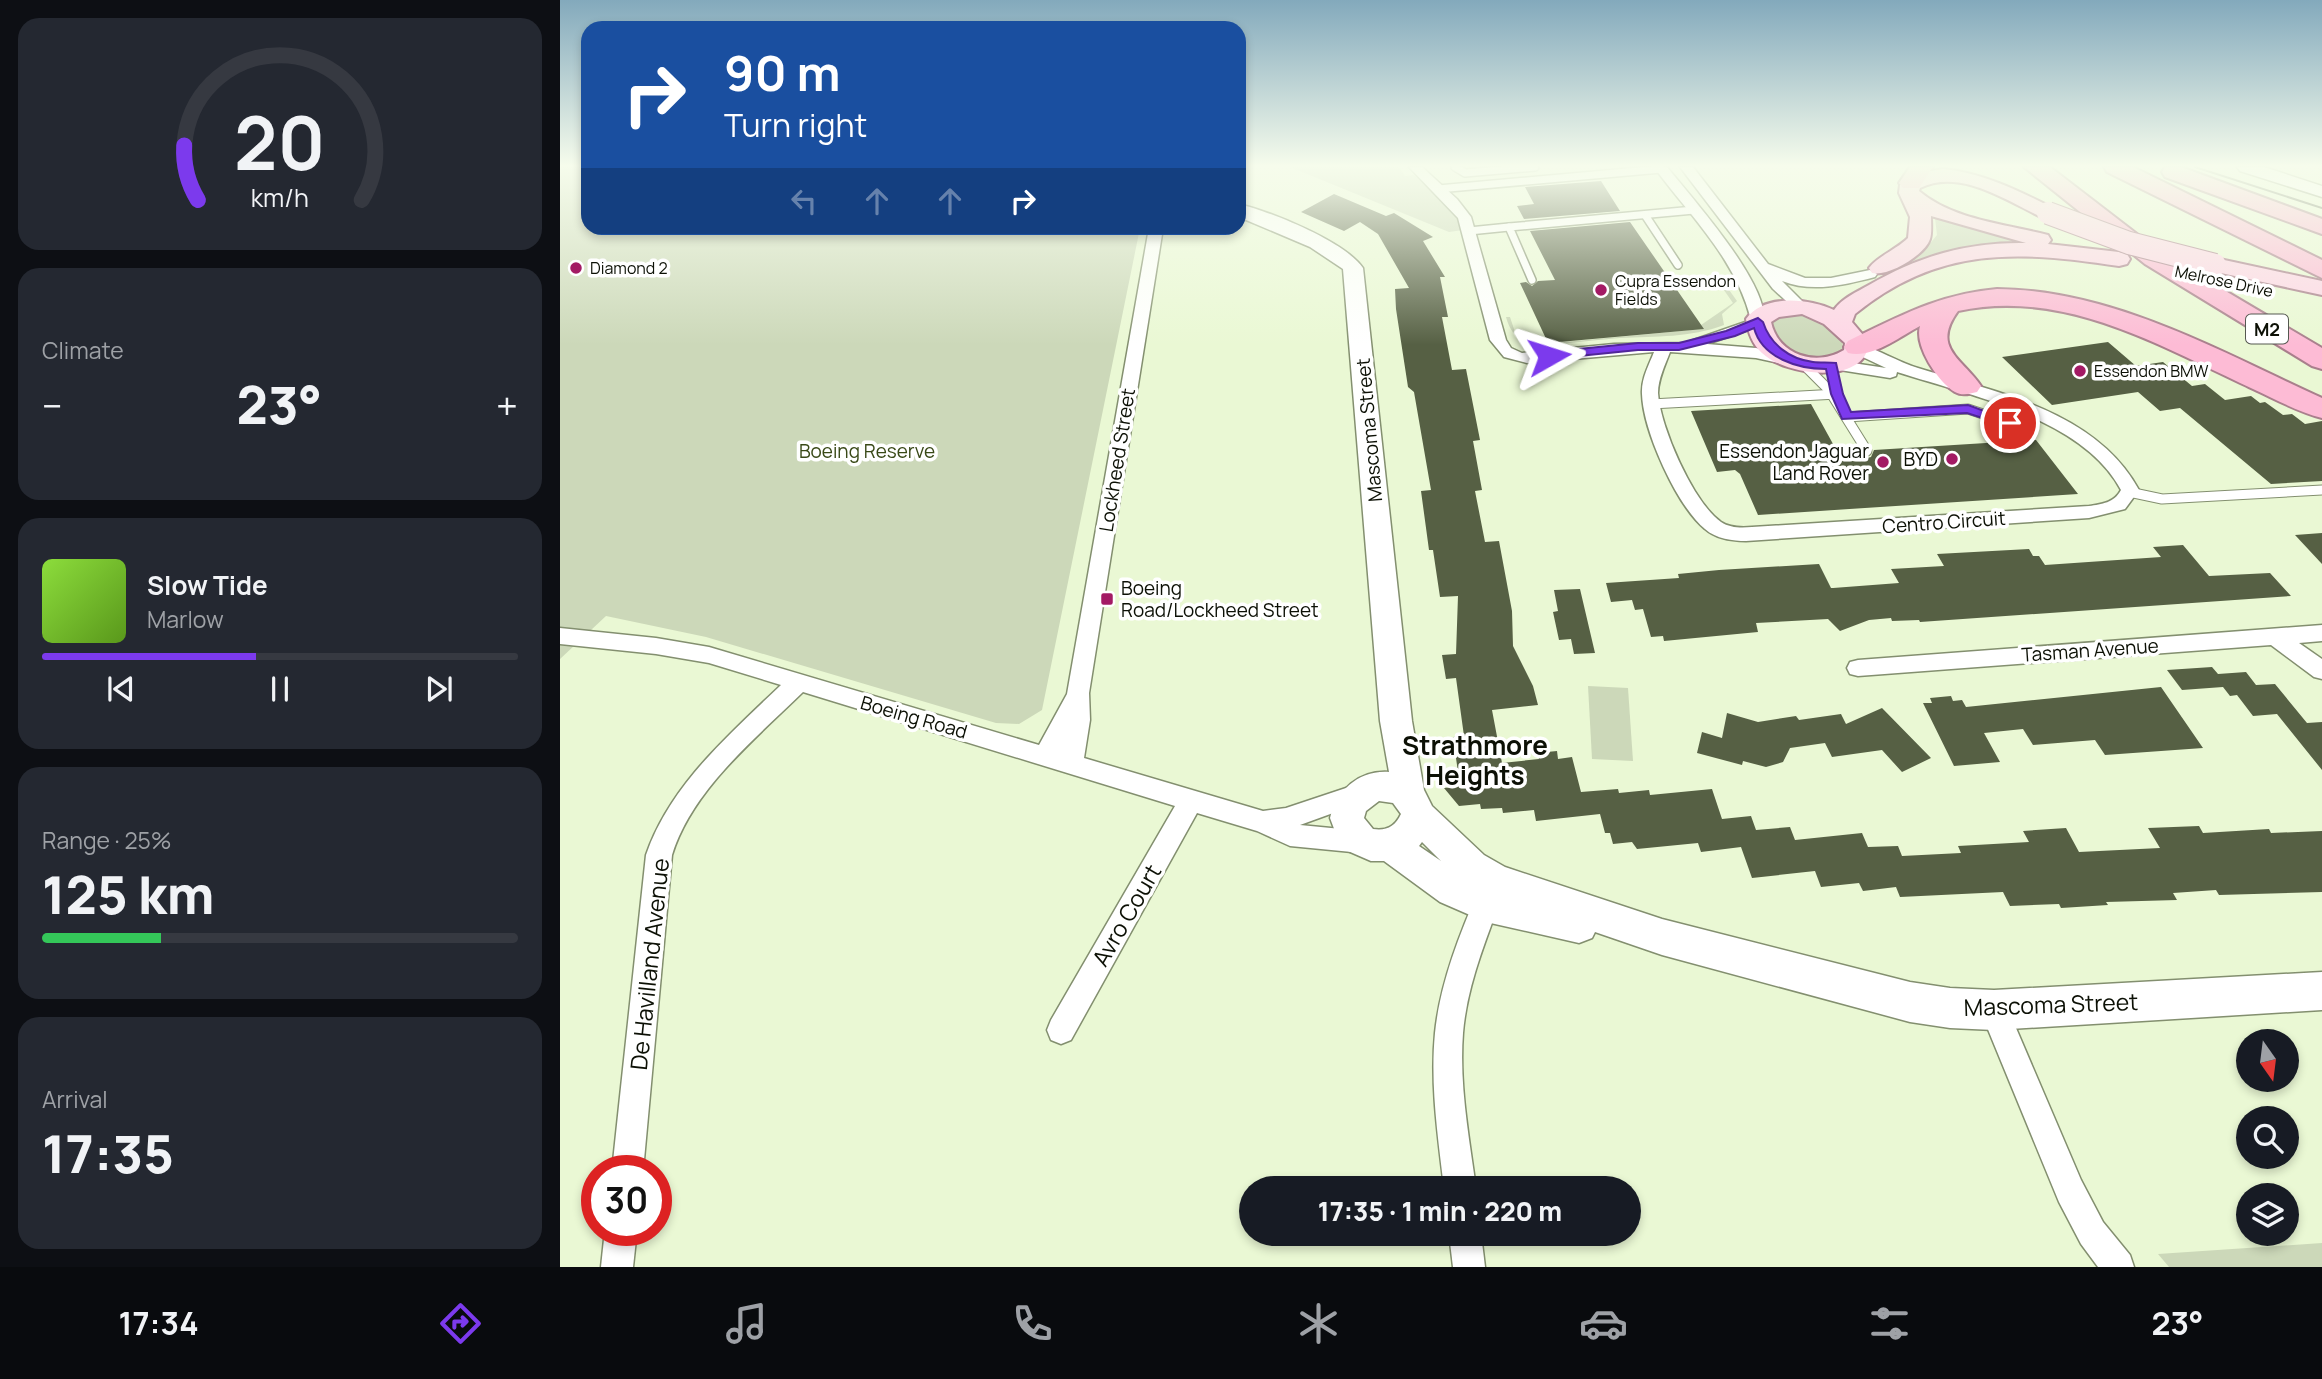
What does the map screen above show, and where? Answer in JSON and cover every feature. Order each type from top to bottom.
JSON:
[{"type":"highway","name":"M2","points":[[2111,226],[2154,259],[2322,360]]},
{"type":"highway","points":[[2219,226],[2316,281]]},
{"type":"highway","points":[[1858,348],[1948,305],[2003,298],[2058,301],[2082,306],[2136,325],[2322,409]]},
{"type":"highway","points":[[1948,305],[1934,325],[1933,338],[1950,370],[1966,386]]},
{"type":"main road","name":"Mascoma Street","points":[[1276,226],[1327,248],[1348,261],[1353,268],[1396,722],[1413,804],[1491,892]]},
{"type":"main road","points":[[1802,307],[1839,324],[1854,338],[1858,348],[1850,359],[1832,365],[1798,362],[1767,344],[1759,332],[1758,321],[1773,311],[1802,307],[1840,291],[1905,254],[1919,240],[1920,226]]},
{"type":"main road","name":"Melrose Drive","points":[[1989,226],[2119,259],[2218,273],[2316,281]]},
{"type":"main road","name":"Melrose Drive","points":[[2083,226],[2218,273],[2322,302]]},
{"type":"main road","points":[[1839,324],[1845,311],[1856,302],[1920,268],[1951,256],[1995,251],[2029,251],[2119,259]]},
{"type":"main road","name":"Mascoma Street","points":[[1366,790],[1396,722]]},
{"type":"main road","points":[[1390,786],[1413,804],[1411,834],[1377,844],[1354,836],[1347,818],[1349,808],[1366,790],[1390,786]]},
{"type":"main road","name":"Mascoma Street","points":[[1377,844],[1453,890],[1491,892],[1598,929],[1662,937],[1910,1002],[1950,1008],[1994,1010],[2322,991]]},
{"type":"street","points":[[1467,226],[1498,340],[1504,350],[1513,356],[1527,358],[1614,349],[1672,347],[1756,353],[1798,362]]},
{"type":"street","points":[[1672,347],[1731,333],[1758,321],[1756,305],[1745,281],[1705,226]]},
{"type":"street","points":[[1731,226],[1778,286],[1802,307]]},
{"type":"street","name":"Lockheed Street","points":[[1071,764],[1079,720],[1078,693],[1155,235]]},
{"type":"street","points":[[1758,260],[1785,278],[1807,284],[1870,274]]},
{"type":"street","name":"Centro Circuit","points":[[1672,347],[1652,380],[1651,404],[1678,474],[1692,500],[1709,523],[1734,534],[2090,512],[2115,507],[2123,502],[2129,492]]},
{"type":"street","points":[[1858,348],[1887,365],[1966,386],[2020,406],[2071,432],[2113,467],[2126,481],[2129,492]]},
{"type":"street","points":[[1832,365],[1930,378]]},
{"type":"street","name":"Tasman Avenue","points":[[1858,668],[2322,633]]},
{"type":"street","name":"Boeing Road","points":[[560,636],[656,646],[709,656],[1264,822],[1290,835],[1377,844]]},
{"type":"street","points":[[2276,636],[2322,671]]},
{"type":"street","name":"De Havilland Avenue","points":[[629,1155],[659,855],[664,837],[672,821],[699,786],[798,683]]},
{"type":"street","name":"Lockheed Street","points":[[1045,756],[1078,693]]},
{"type":"street","name":"Boeing Road","points":[[1264,822],[1286,819],[1366,790]]},
{"type":"street","name":"Avro Court","points":[[1061,1030],[1191,801]]},
{"type":"street","points":[[1459,1176],[1450,1097],[1450,1032],[1455,1001],[1491,892]]},
{"type":"street","points":[[1994,1010],[2070,1191],[2092,1233],[2118,1267]]},
{"type":"street","points":[[617,1267],[619,1246]]},
{"type":"street","points":[[1466,1246],[1469,1267]]},
{"type":"lane","points":[[1469,231],[1520,226]]},
{"type":"lane","points":[[1652,226],[1678,265]]},
{"type":"lane","points":[[1510,227],[1532,280]]},
{"type":"lane","points":[[1798,362],[1835,395],[1867,451]]},
{"type":"lane","points":[[1832,365],[1835,395]]},
{"type":"lane","points":[[1651,404],[1835,395]]},
{"type":"lane","points":[[1844,412],[1968,409],[2010,423]]},
{"type":"lane","points":[[2129,492],[2148,499],[2162,499],[2322,490]]},
{"type":"green space","name":"Boeing Reserve","points":[[560,226],[581,226],[581,235],[1139,235],[1042,710],[1019,724],[996,723],[706,637],[606,616],[560,659]]},
{"type":"green space","points":[[1435,226],[1461,226],[1463,230],[1449,232]]},
{"type":"green space","points":[[1936,226],[1967,226],[2048,247],[1957,253],[1922,262],[1904,270],[1899,265],[1923,252],[1937,235]]},
{"type":"green space","points":[[1712,273],[1717,273],[1737,301],[1722,314],[1724,325],[1698,332],[1543,346],[1544,350],[1519,340],[1506,317],[1510,317],[1515,332],[1532,345],[1703,329],[1701,325],[1733,303]]},
{"type":"green space","points":[[1798,314],[1819,320],[1841,337],[1843,349],[1825,358],[1814,357],[1802,355],[1783,343],[1771,325],[1779,317]]},
{"type":"green space","points":[[1588,686],[1628,688],[1633,761],[1592,759]]},
{"type":"green space","points":[[2322,1243],[2322,1267],[2169,1267],[2158,1254],[2299,1246]]},
{"type":"building","points":[[1333,226],[1353,226],[1344,231]]},
{"type":"building","points":[[1366,226],[1415,226],[1433,237],[1423,241],[1445,277],[1440,277],[1448,317],[1442,317],[1452,370],[1466,369],[1480,440],[1473,441],[1482,490],[1475,491],[1485,542],[1499,541],[1512,611],[1513,646],[1533,686],[1538,705],[1492,710],[1502,763],[1539,759],[1537,753],[1557,751],[1558,759],[1572,757],[1581,792],[1618,789],[1619,793],[1649,790],[1650,795],[1712,789],[1722,819],[1751,816],[1756,830],[1790,827],[1795,840],[1862,833],[1868,847],[1898,846],[1902,856],[1961,853],[1958,846],[2029,842],[2023,831],[2066,828],[2079,852],[2160,848],[2148,828],[2199,826],[2203,833],[2269,829],[2271,833],[2322,831],[2322,892],[2219,895],[2216,890],[2173,893],[2177,900],[2106,902],[2108,905],[2061,908],[2059,904],[2010,906],[2003,892],[1900,897],[1896,887],[1863,891],[1859,883],[1821,887],[1815,871],[1752,878],[1741,847],[1701,852],[1698,843],[1637,849],[1632,842],[1613,844],[1610,833],[1605,833],[1600,814],[1536,821],[1534,810],[1503,813],[1502,808],[1481,809],[1480,804],[1459,806],[1444,788],[1460,786],[1453,737],[1464,736],[1456,678],[1446,679],[1442,655],[1456,654],[1458,596],[1440,597],[1433,550],[1429,550],[1421,491],[1431,490],[1414,392],[1408,387],[1396,309],[1395,289],[1409,288],[1378,234]]},
{"type":"building","points":[[1584,226],[1633,226],[1704,329],[1548,343],[1520,283],[1526,282],[1532,286],[1538,281],[1555,280],[1530,231]]},
{"type":"building","points":[[2108,342],[2136,366],[2163,362],[2192,386],[2205,384],[2225,400],[2251,396],[2283,415],[2292,414],[2305,424],[2322,421],[2322,481],[2271,484],[2180,408],[2160,411],[2138,392],[2052,405],[2002,357]]},
{"type":"building","name":"Essendon Jaguar Land Rover","points":[[1811,404],[1838,453],[1859,451],[1867,458],[1871,457],[1874,450],[2036,440],[2078,494],[1758,515],[1740,474],[1735,470],[1717,472],[1691,411]]},
{"type":"building","points":[[2322,533],[2322,564],[2295,535]]},
{"type":"building","points":[[2183,545],[2209,576],[2270,573],[2291,596],[1920,622],[1892,621],[1891,618],[1869,620],[1840,631],[1828,619],[1756,623],[1758,632],[1664,641],[1663,636],[1651,637],[1643,609],[1635,610],[1632,600],[1611,602],[1606,583],[1679,578],[1678,574],[1719,570],[1819,564],[1833,588],[1899,583],[1891,569],[1944,566],[1937,554],[2029,549],[2033,556],[2039,556],[2045,565],[2161,557],[2153,547]]},
{"type":"building","points":[[1580,589],[1595,653],[1574,654],[1571,639],[1559,640],[1553,612],[1558,611],[1554,590]]},
{"type":"building","points":[[2212,667],[2218,674],[2246,672],[2256,685],[2275,684],[2307,723],[2322,722],[2322,770],[2277,714],[2253,716],[2237,695],[2230,696],[2223,687],[2182,690],[2167,670]]},
{"type":"building","points":[[2161,687],[2203,748],[2105,755],[2095,740],[2033,745],[2023,729],[1984,733],[2000,762],[1954,766],[1923,703],[1932,703],[1930,698],[1951,696],[1953,701],[1962,700],[1966,707]]},
{"type":"building","points":[[1882,708],[1931,758],[1902,772],[1882,750],[1832,757],[1825,743],[1790,748],[1783,762],[1766,767],[1743,761],[1742,765],[1697,753],[1702,732],[1722,738],[1727,713],[1758,722],[1796,716],[1799,720],[1841,714],[1846,724]]},
{"type":"place","name":"Diamond 2","points":[[576,268]]},
{"type":"place","name":"Cupra Essendon Fields","points":[[1601,290]]},
{"type":"place","name":"Essendon BMW","points":[[2080,371]]},
{"type":"place","name":"BYD","points":[[1952,459]]},
{"type":"place","name":"Essendon Jaguar Land Rover","points":[[1883,462]]},
{"type":"place","name":"Boeing Road/Lockheed Street","points":[[1107,599]]},
{"type":"district","name":"Strathmore Heights","points":[[1475,760]]},
{"type":"route","points":[[1549,356],[1638,347],[1679,347],[1731,333],[1758,322],[1759,332],[1767,344],[1782,355],[1810,365],[1831,366],[1837,394],[1847,416],[1968,409],[2010,423]]}]
